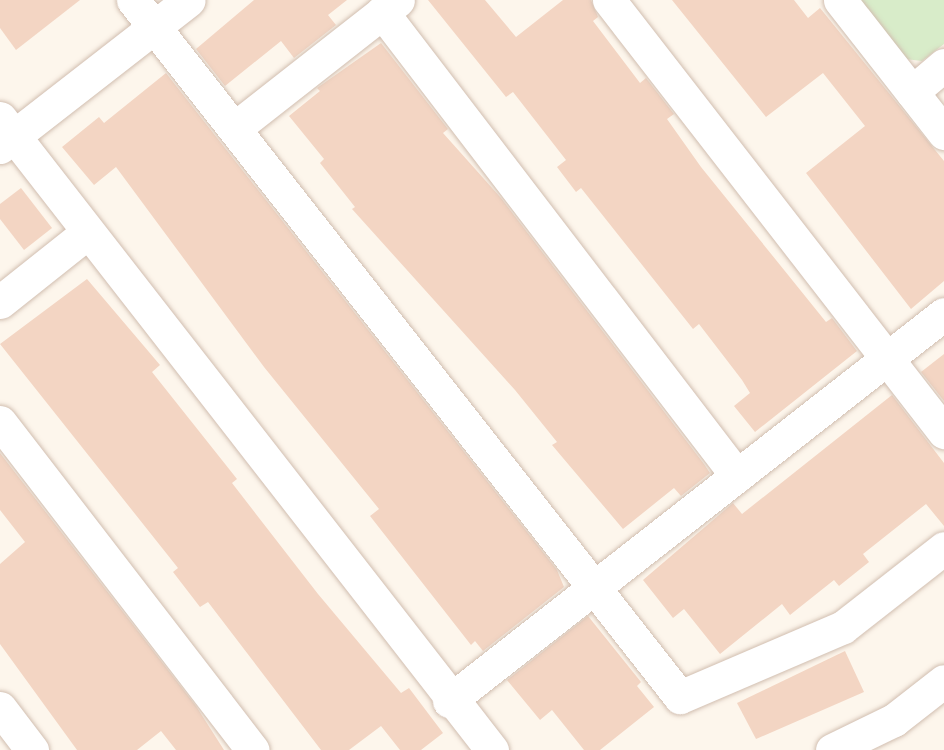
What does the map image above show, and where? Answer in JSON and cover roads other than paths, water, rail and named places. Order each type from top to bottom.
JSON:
[{"type":"street","points":[[133,0],[592,588],[680,697],[843,627],[944,548]]},
{"type":"street","points":[[189,0],[5,134],[88,232],[449,701],[492,750]]},
{"type":"street","points":[[609,0],[944,432]]},
{"type":"street","points":[[840,0],[944,133]]},
{"type":"street","points":[[235,128],[390,6],[737,476]]},
{"type":"street","points":[[912,92],[944,65]]},
{"type":"street","points":[[0,302],[88,232]]},
{"type":"street","points":[[449,701],[944,314]]},
{"type":"street","points":[[0,422],[253,750]]},
{"type":"street","points":[[832,750],[894,720],[944,681]]},
{"type":"street","points":[[0,708],[32,750]]}]
